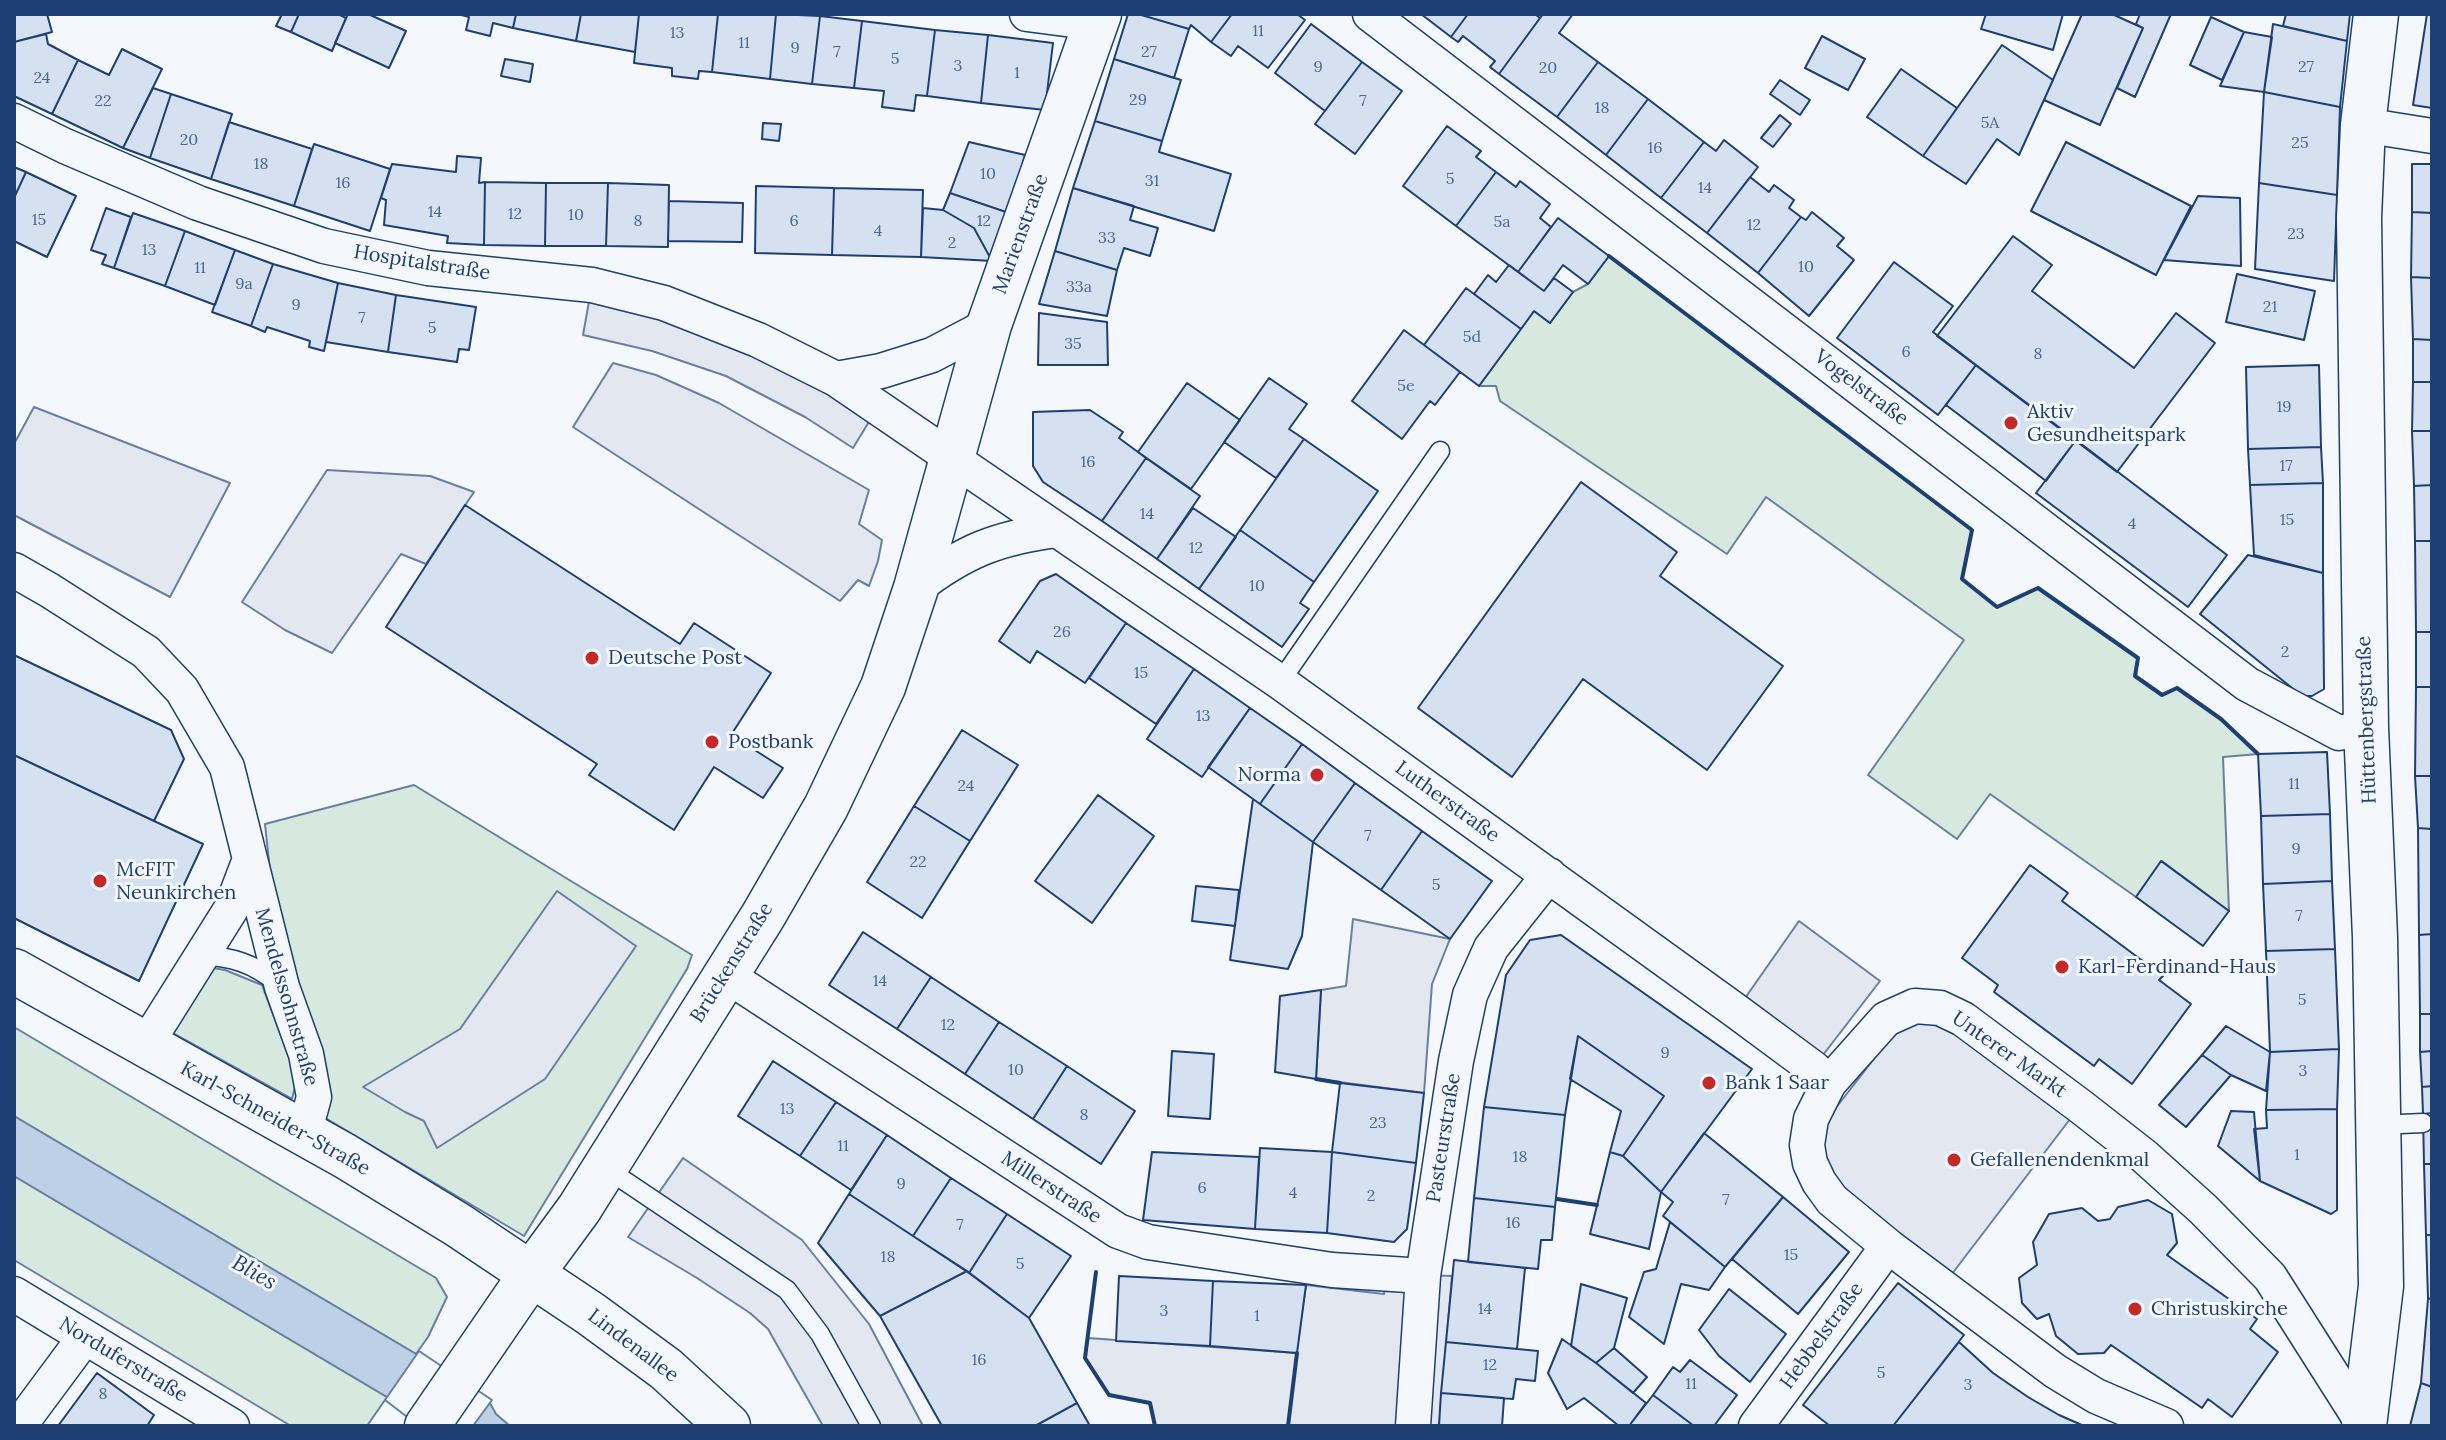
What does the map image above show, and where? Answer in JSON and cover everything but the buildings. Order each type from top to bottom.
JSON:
[{"type":"street","points":[[1027,14],[1098,19]]},
{"type":"street","name":"Vogelstraße","points":[[1370,14],[2247,684],[2339,733],[2366,727]]},
{"type":"street","name":"Hüttenbergstraße","points":[[2364,1426],[2381,1286],[2375,937],[2349,189],[2363,125],[2376,14]]},
{"type":"street","name":"Marienstraße","points":[[951,458],[989,325],[1098,19]]},
{"type":"street","name":"Hospitalstraße","points":[[14,121],[198,203],[324,246],[428,268],[592,285],[664,303],[758,340],[836,379],[951,458]]},
{"type":"street","points":[[2363,125],[2432,136]]},
{"type":"street","points":[[836,379],[881,371],[932,355],[989,325]]},
{"type":"street","name":"Lutherstraße","points":[[951,458],[1280,682],[1747,1019],[1829,1083]]},
{"type":"street","name":"Brückenstraße","points":[[427,1426],[579,1209],[726,975],[826,807],[883,687],[916,588],[951,458]]},
{"type":"street","points":[[916,588],[946,565],[984,546],[1025,534],[1057,530]]},
{"type":"street","name":"Mendelssohnstraße","points":[[14,570],[146,652],[182,690],[227,767],[282,987],[306,1054],[314,1097],[304,1134]]},
{"type":"street","name":"Mendelssohnstraße","points":[[145,1046],[231,909],[250,859]]},
{"type":"street","name":"Pasteurstraße","points":[[1413,1426],[1423,1276],[1456,1061],[1470,995],[1491,948],[1549,875]]},
{"type":"street","name":"Karl-Schneider-Straße","points":[[14,971],[421,1202],[532,1273]]},
{"type":"street","name":"Millerstraße","points":[[726,975],[1118,1231],[1148,1242],[1332,1270],[1423,1276]]},
{"type":"street","name":"Unterer Markt","points":[[2166,1426],[2096,1396],[2055,1371],[1888,1246],[1832,1200],[1819,1182],[1810,1163],[1807,1145],[1811,1119],[1829,1083],[1886,1019],[1915,1006],[1940,1008],[1963,1019],[2144,1156],[2203,1209],[2270,1277],[2364,1426]]},
{"type":"street","name":"Hebbelstraße","points":[[1756,1426],[1888,1246]]},
{"type":"street","name":"Lindenallee","points":[[532,1273],[666,1369],[728,1426]]},
{"type":"street","name":"Norduferstraße","points":[[14,1294],[232,1426]]},
{"type":"street","points":[[19,1426],[85,1337]]},
{"type":"lane","points":[[1280,682],[1440,451]]},
{"type":"lane","points":[[201,955],[228,957],[262,970],[282,987]]},
{"type":"lane","points":[[2378,1125],[2423,1123]]},
{"type":"lane","points":[[604,1167],[787,1290],[820,1334],[871,1426]]},
{"type":"shaded area","points":[[1609,256],[1972,530],[1962,579],[1997,607],[2038,588],[2138,658],[2136,676],[2162,694],[2177,688],[2221,719],[2258,754],[2223,757],[2229,911],[2162,861],[2136,897],[1990,794],[1957,839],[1868,775],[1964,640],[1766,497],[1727,554],[1500,401],[1496,386],[1479,386],[1534,311],[1550,323],[1573,292],[1588,284]]},
{"type":"shaded area","points":[[592,285],[878,407],[853,448],[805,417],[726,376],[652,351],[583,335]]},
{"type":"shaded area","points":[[613,363],[656,375],[719,403],[869,490],[859,524],[882,540],[869,586],[858,580],[840,601],[573,427]]},
{"type":"shaded area","points":[[34,407],[230,483],[170,597],[14,515],[14,444]]},
{"type":"shaded area","points":[[327,470],[430,476],[474,492],[426,564],[401,554],[332,653],[285,630],[242,602]]},
{"type":"shaded area","points":[[414,785],[692,955],[687,969],[524,1236],[322,1116],[271,880],[265,824]]},
{"type":"shaded area","points":[[557,891],[636,946],[545,1079],[437,1148],[424,1121],[363,1087],[460,1029]]},
{"type":"shaded area","points":[[1353,919],[1450,939],[1432,984],[1424,1093],[1316,1079],[1321,990],[1346,986]]},
{"type":"shaded area","points":[[1799,921],[1880,981],[1813,1068],[1736,1011]]},
{"type":"shaded area","points":[[207,967],[225,970],[262,985],[297,1079],[292,1099],[169,1031]]},
{"type":"shaded area","points":[[1915,1006],[2080,1106],[1942,1287],[1888,1246],[1807,1145]]},
{"type":"shaded area","points":[[14,1027],[436,1278],[447,1297],[428,1337],[416,1354],[14,1116]]},
{"type":"shaded area","points":[[683,1158],[802,1240],[869,1324],[923,1426],[823,1426],[768,1329],[750,1313],[697,1278],[628,1237]]},
{"type":"shaded area","points":[[14,1176],[387,1397],[367,1426],[291,1426],[14,1260]]},
{"type":"shaded area","points":[[1388,1274],[1452,1276],[1439,1426],[1155,1426],[1150,1403],[1109,1395],[1085,1358],[1088,1338],[1296,1353],[1306,1285],[1384,1294]]},
{"type":"water","name":"Blies","points":[[14,1116],[416,1354],[490,1403],[496,1414],[510,1426],[425,1426],[387,1397],[14,1176]]},
{"type":"pier","points":[[419,1351],[492,1400],[473,1426],[419,1426],[385,1400]]},
{"type":"wall","points":[[1609,256],[1972,530],[1962,579],[1997,607],[2038,588],[2138,658],[2135,676],[2162,695],[2177,688],[2221,719],[2258,754]]},
{"type":"wall","points":[[1316,1079],[1340,1083]]},
{"type":"wall","points":[[1557,1199],[1597,1205]]},
{"type":"wall","points":[[1096,1272],[1085,1358],[1109,1395],[1150,1403],[1155,1426]]},
{"type":"wall","points":[[1288,1426],[1297,1353]]},
{"type":"place","name":"Aktiv Gesundheitspark","points":[[2011,423]]},
{"type":"place","name":"Deutsche Post","points":[[592,658]]},
{"type":"place","name":"Postbank","points":[[712,742]]},
{"type":"place","name":"Norma","points":[[1317,775]]},
{"type":"place","name":"McFIT Neunkirchen","points":[[100,881]]},
{"type":"place","name":"Karl-Ferdinand-Haus","points":[[2062,967]]},
{"type":"place","name":"Bank 1 Saar","points":[[1709,1083]]},
{"type":"place","name":"Gefallenendenkmal","points":[[1954,1160]]},
{"type":"place","name":"Christuskirche","points":[[2135,1309]]}]
